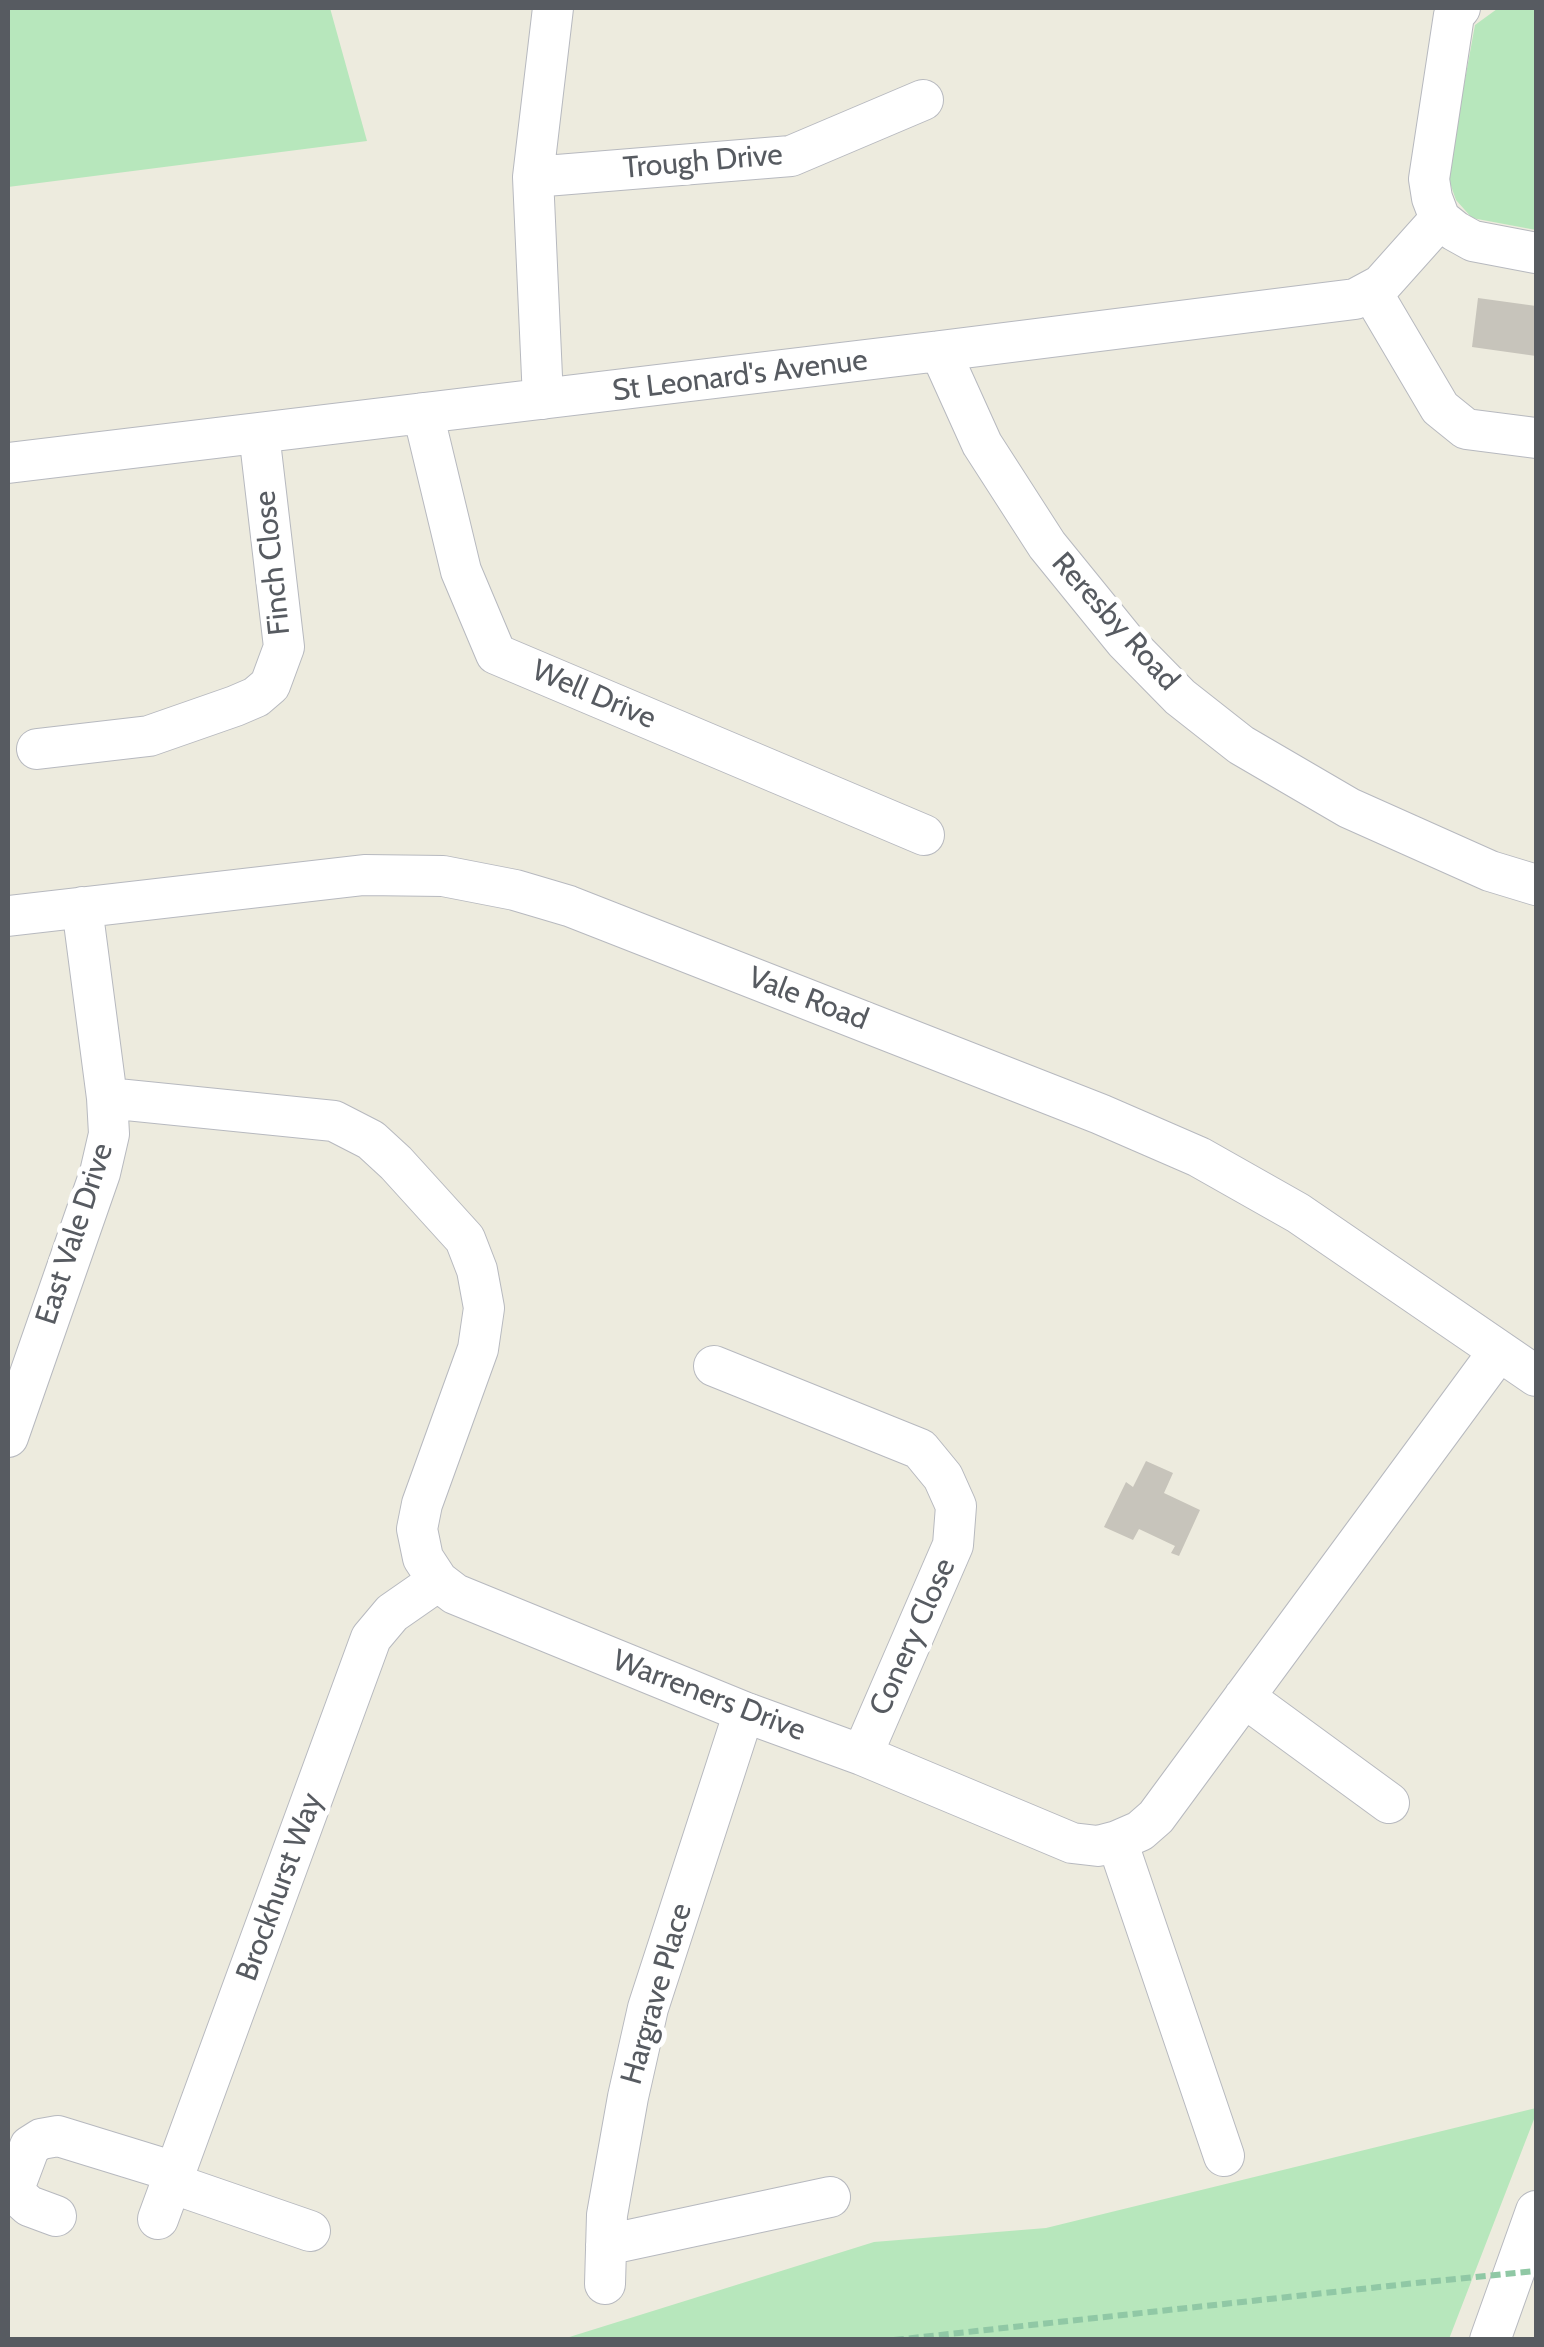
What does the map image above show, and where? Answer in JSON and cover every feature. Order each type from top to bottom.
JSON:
[{"type":"street","points":[[543,400],[533,177],[553,8]]},
{"type":"street","points":[[1460,8],[1454,15],[1429,179],[1440,219],[1473,241],[1536,254]]},
{"type":"street","name":"Trough Drive","points":[[533,177],[791,156],[923,100]]},
{"type":"street","points":[[1440,219],[1381,285],[1371,291],[1440,408],[1466,429],[1536,438]]},
{"type":"street","name":"St Leonard's Avenue","points":[[8,462],[940,352],[1355,299],[1371,291]]},
{"type":"street","name":"Reresby Road","points":[[940,352],[982,444],[1047,546],[1125,641],[1180,696],[1240,744],[1349,808],[1490,871],[1536,885]]},
{"type":"street","name":"Well Drive","points":[[423,413],[461,571],[496,654],[924,835]]},
{"type":"street","name":"Finch Close","points":[[37,749],[149,736],[235,706],[256,697],[270,685],[284,648],[258,433]]},
{"type":"street","name":"Vale Road","points":[[8,916],[364,875],[443,876],[515,890],[569,906],[1082,1107],[1199,1157],[1298,1213],[1536,1376]]},
{"type":"street","name":"East Vale Drive","points":[[8,1438],[100,1173],[109,1134],[82,907]]},
{"type":"street","points":[[107,1098],[334,1121],[371,1140],[396,1162],[465,1239],[478,1270],[484,1308],[478,1349],[422,1504],[417,1530],[423,1558],[438,1581]]},
{"type":"street","points":[[1224,2156],[1117,1841],[1156,1817],[1499,1351]]},
{"type":"street","name":"Conery Close","points":[[714,1366],[920,1449],[942,1477],[956,1506],[953,1545],[862,1755]]},
{"type":"street","name":"Warreners Drive","points":[[438,1581],[455,1594],[744,1712],[862,1755],[1072,1843],[1098,1846],[1117,1841]]},
{"type":"street","name":"Brockhurst Way","points":[[168,2191],[371,1638],[392,1613],[438,1581]]},
{"type":"street","points":[[1244,1697],[1389,1803]]},
{"type":"street","name":"Hargrave Place","points":[[744,1712],[648,2008],[607,2215],[606,2264],[830,2196]]},
{"type":"street","points":[[56,2216],[29,2206],[19,2197],[15,2186],[30,2146],[40,2139],[58,2136],[168,2191],[310,2232]]},
{"type":"street","points":[[1490,2340],[1536,2211]]},
{"type":"path","points":[[894,2340],[1536,2270]]},
{"type":"green space","points":[[8,8],[330,8],[367,141],[8,187]]},
{"type":"green space","points":[[1503,8],[1536,8],[1536,230],[1472,218],[1456,200],[1450,183],[1450,162],[1475,25]]},
{"type":"green space","points":[[1536,2108],[1449,2339],[563,2339],[874,2242],[1046,2228]]},
{"type":"building","points":[[1478,298],[1536,306],[1536,356],[1472,347]]},
{"type":"building","points":[[1146,1461],[1173,1473],[1164,1493],[1200,1510],[1179,1556],[1171,1553],[1175,1546],[1139,1529],[1133,1540],[1104,1527],[1126,1482],[1133,1487]]}]
